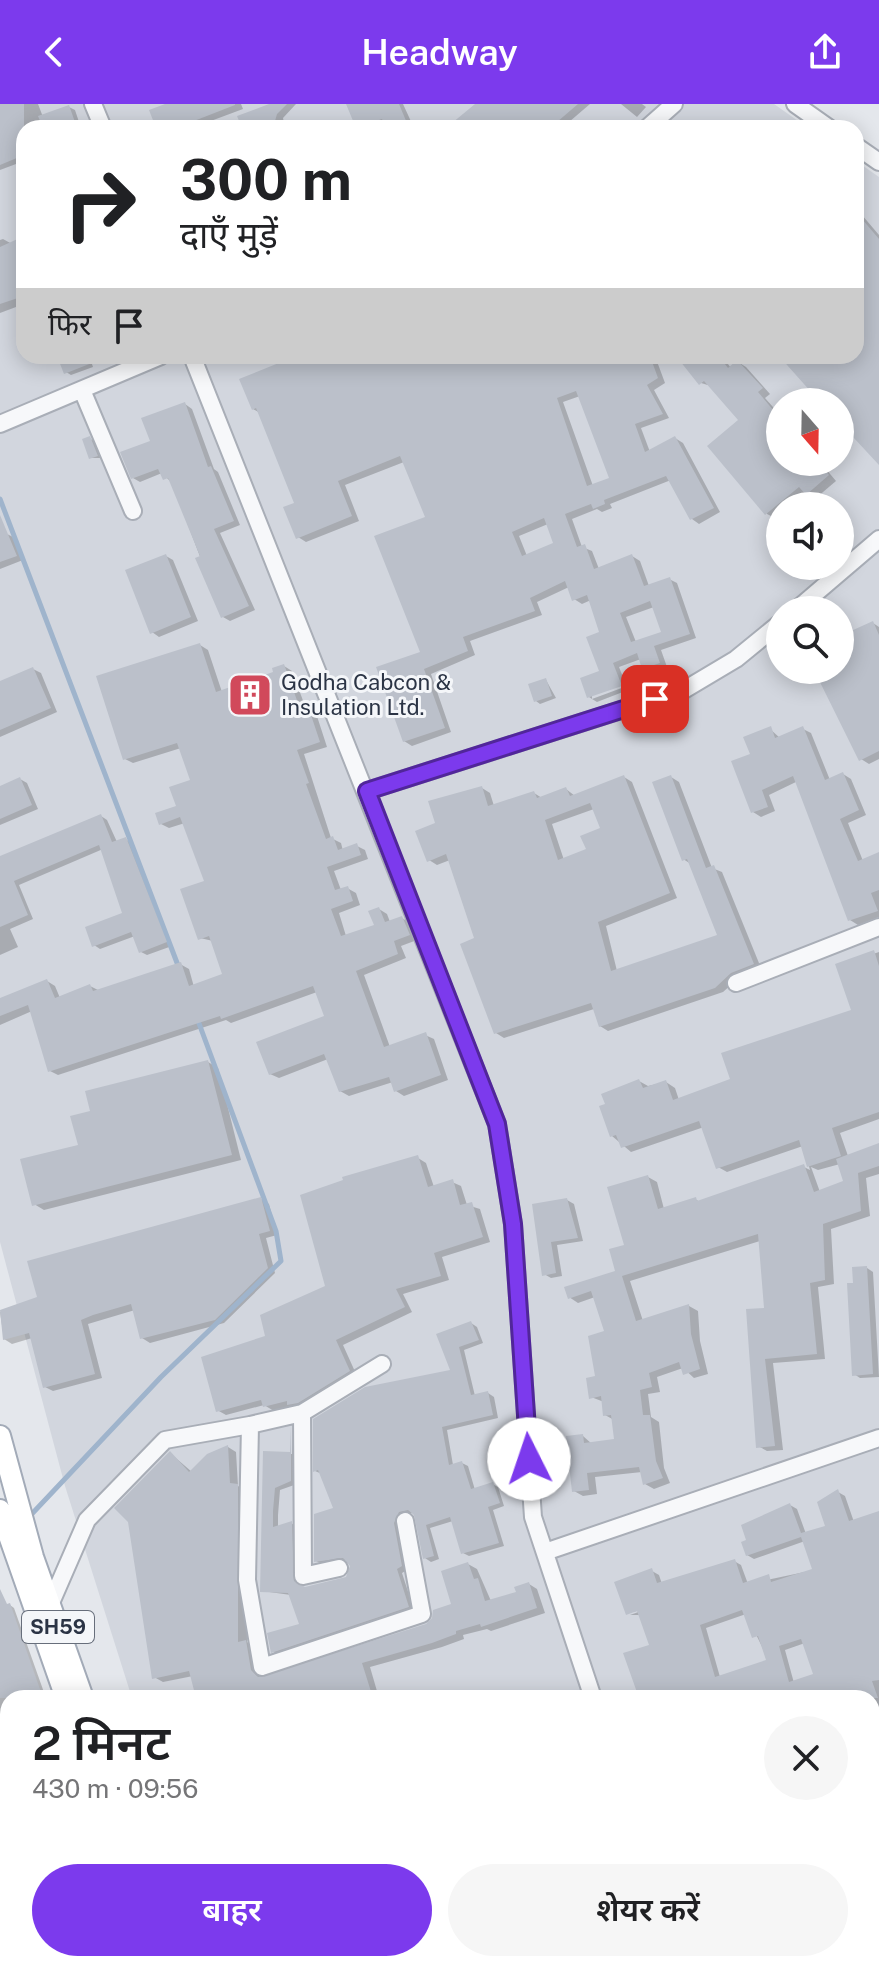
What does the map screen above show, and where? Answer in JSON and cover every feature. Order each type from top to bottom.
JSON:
[{"type":"main road","name":"SH59","points":[[0,1436],[9,1509],[64,1690]]},
{"type":"main road","name":"SH59","points":[[25,1560],[50,1605],[80,1690]]},
{"type":"street","points":[[656,120],[674,104]]},
{"type":"street","points":[[795,104],[818,120]]},
{"type":"street","points":[[0,424],[142,364]]},
{"type":"street","points":[[195,364],[497,1124],[513,1224],[533,1517],[590,1690]]},
{"type":"street","points":[[82,390],[133,511]]},
{"type":"street","points":[[812,596],[879,539]]},
{"type":"street","points":[[367,791],[684,690],[736,659],[766,634]]},
{"type":"street","points":[[736,983],[879,927]]},
{"type":"street","points":[[50,1605],[87,1520],[165,1440],[302,1413],[382,1364]]},
{"type":"street","points":[[302,1413],[303,1576],[339,1568]]},
{"type":"street","points":[[250,1425],[247,1580],[262,1667],[422,1614],[405,1521]]},
{"type":"street","points":[[545,1552],[879,1438]]},
{"type":"shaded area","points":[[0,104],[774,104],[797,120],[16,120],[16,364],[864,364],[864,167],[879,177],[879,1690],[129,1690],[65,1486],[0,1242]]},
{"type":"building","points":[[0,104],[24,104],[24,120],[16,120],[16,158],[0,165]]},
{"type":"building","points":[[165,104],[235,104],[197,120],[153,120],[149,110]]},
{"type":"building","points":[[269,104],[287,104],[275,120],[239,120],[237,116]]},
{"type":"building","points":[[346,104],[399,104],[406,120],[382,119],[353,120]]},
{"type":"building","points":[[475,104],[578,104],[559,120],[456,120]]},
{"type":"building","points":[[69,105],[74,120],[40,120],[38,116]]},
{"type":"building","points":[[864,221],[879,239],[879,465],[854,438],[854,388],[808,388],[786,364],[864,364]]},
{"type":"building","points":[[16,240],[16,299],[0,304],[0,247]]},
{"type":"building","points":[[60,364],[89,364],[64,374]]},
{"type":"building","points":[[276,364],[653,364],[658,378],[647,385],[663,414],[635,424],[645,452],[675,436],[714,508],[690,520],[666,476],[604,500],[605,504],[593,509],[591,504],[565,514],[577,547],[585,544],[594,569],[632,554],[644,586],[670,577],[690,634],[654,646],[660,663],[642,669],[637,653],[613,663],[622,686],[587,698],[580,678],[599,671],[586,637],[599,632],[587,595],[572,601],[565,581],[530,598],[535,611],[463,637],[468,651],[424,669],[445,728],[403,742],[376,667],[420,652],[374,536],[425,517],[400,456],[338,481],[352,516],[296,539],[283,507],[294,503],[256,408],[252,410],[239,379]],"holes":[[[576,391],[609,478],[587,486],[557,398]],[[544,518],[553,543],[522,556],[512,532]],[[650,601],[661,632],[631,642],[620,613]]]},
{"type":"building","points":[[682,364],[725,364],[728,368],[732,364],[741,364],[763,388],[758,392],[766,401],[766,476],[828,476],[809,492],[803,492],[799,487],[793,492],[766,492],[765,515],[707,446],[738,420],[704,381],[699,385]]},
{"type":"building","points":[[185,402],[208,467],[211,466],[234,521],[214,529],[249,606],[221,618],[195,558],[200,556],[168,478],[163,480],[158,469],[131,479],[120,452],[150,441],[141,418]]},
{"type":"building","points":[[90,436],[98,456],[89,459],[82,439]]},
{"type":"building","points":[[0,515],[17,556],[0,562]]},
{"type":"building","points":[[166,554],[191,617],[150,634],[125,570]]},
{"type":"building","points":[[873,621],[879,635],[879,751],[859,761],[821,684],[854,684],[854,630]]},
{"type":"building","points":[[200,643],[216,692],[273,672],[272,668],[284,664],[299,706],[307,703],[320,742],[297,750],[309,783],[306,784],[326,839],[333,836],[338,850],[357,843],[361,855],[327,867],[335,890],[348,886],[353,901],[331,909],[341,936],[374,925],[368,911],[379,907],[385,922],[402,916],[410,935],[394,941],[398,954],[356,971],[384,1047],[426,1032],[441,1075],[394,1092],[389,1077],[339,1092],[324,1054],[269,1075],[256,1042],[324,1016],[313,986],[221,1019],[220,1016],[48,1072],[28,1005],[0,1016],[0,998],[47,979],[55,998],[90,984],[93,991],[181,962],[189,986],[222,974],[209,936],[198,940],[180,889],[204,881],[180,817],[159,825],[155,813],[176,806],[169,787],[190,780],[177,743],[123,760],[96,676]]},
{"type":"building","points":[[33,667],[51,708],[0,730],[0,681]]},
{"type":"building","points":[[546,678],[552,696],[534,702],[528,684]]},
{"type":"building","points":[[771,726],[775,738],[803,726],[825,780],[843,772],[859,810],[840,819],[858,861],[879,852],[879,890],[871,893],[878,911],[848,921],[793,776],[762,790],[768,807],[751,813],[731,761],[750,754],[743,737]]},
{"type":"building","points":[[624,775],[670,893],[598,922],[611,971],[717,935],[687,859],[682,861],[652,782],[671,775],[706,868],[714,865],[754,964],[731,973],[715,988],[599,1027],[591,1003],[494,1034],[460,944],[474,938],[446,854],[427,862],[415,831],[435,823],[428,801],[482,786],[488,806],[534,791],[537,798],[566,787],[570,796]],"holes":[[[590,803],[600,828],[580,836],[586,849],[558,860],[545,820]]]},
{"type":"building","points":[[20,777],[32,805],[0,819],[0,786]]},
{"type":"building","points":[[101,814],[112,842],[126,837],[167,942],[139,953],[131,932],[92,947],[85,927],[122,913],[99,845],[14,881],[28,915],[0,927],[0,856]]},
{"type":"building","points":[[874,950],[879,966],[879,1112],[832,1128],[841,1156],[807,1167],[799,1140],[716,1169],[699,1121],[621,1148],[616,1135],[610,1137],[599,1106],[605,1104],[601,1094],[639,1079],[643,1088],[666,1080],[673,1100],[730,1079],[721,1053],[851,1010],[835,964]]},
{"type":"building","points":[[208,1060],[232,1155],[32,1206],[20,1159],[78,1145],[70,1116],[90,1111],[85,1091]]},
{"type":"building","points":[[879,1143],[879,1166],[858,1173],[861,1211],[823,1224],[825,1280],[810,1283],[817,1354],[765,1359],[775,1446],[756,1448],[746,1309],[764,1308],[758,1234],[622,1276],[636,1321],[689,1304],[691,1334],[700,1369],[683,1375],[679,1362],[649,1373],[652,1387],[640,1390],[643,1415],[650,1415],[656,1461],[663,1478],[643,1485],[639,1467],[587,1473],[589,1490],[572,1492],[566,1436],[583,1434],[584,1443],[614,1439],[611,1415],[603,1416],[601,1396],[589,1399],[586,1378],[595,1376],[588,1336],[604,1331],[591,1291],[568,1299],[564,1287],[615,1271],[609,1249],[624,1245],[607,1187],[648,1175],[658,1209],[696,1197],[697,1201],[804,1164],[814,1192],[843,1181],[836,1159]]},
{"type":"building","points":[[418,1155],[428,1187],[453,1179],[460,1205],[472,1202],[483,1237],[434,1253],[441,1276],[396,1289],[405,1307],[336,1340],[350,1371],[298,1403],[287,1405],[287,1401],[263,1407],[261,1400],[216,1412],[201,1357],[265,1336],[260,1315],[325,1286],[300,1195],[343,1180],[342,1177]]},
{"type":"building","points":[[261,1197],[270,1231],[259,1234],[268,1268],[215,1320],[140,1339],[131,1304],[93,1315],[81,1320],[95,1374],[43,1388],[29,1333],[3,1340],[0,1310],[37,1297],[27,1261]]},
{"type":"building","points":[[567,1198],[578,1238],[551,1242],[556,1273],[542,1276],[532,1204]]},
{"type":"building","points":[[867,1266],[873,1374],[852,1376],[847,1283],[853,1283],[852,1267]]},
{"type":"building","points":[[471,1321],[479,1340],[459,1347],[471,1395],[488,1391],[493,1415],[442,1427],[449,1465],[462,1461],[471,1489],[493,1482],[500,1503],[488,1507],[499,1543],[461,1554],[450,1517],[426,1525],[434,1556],[423,1559],[414,1515],[408,1510],[399,1512],[394,1523],[402,1566],[397,1569],[409,1607],[271,1653],[267,1633],[299,1624],[288,1593],[260,1592],[263,1451],[290,1452],[291,1427],[291,1481],[275,1488],[273,1527],[292,1521],[294,1581],[305,1587],[346,1577],[350,1566],[343,1558],[314,1562],[314,1514],[333,1508],[318,1470],[313,1472],[313,1419],[365,1387],[450,1370],[436,1334]]},
{"type":"building","points":[[228,1445],[230,1483],[238,1484],[238,1642],[246,1640],[251,1670],[258,1677],[426,1624],[432,1618],[433,1610],[451,1604],[441,1571],[468,1562],[474,1579],[478,1578],[485,1601],[516,1592],[514,1587],[529,1582],[537,1608],[362,1663],[370,1690],[194,1690],[189,1671],[152,1679],[128,1522],[114,1508],[170,1451],[189,1472],[207,1454]]},
{"type":"building","points":[[838,1489],[849,1521],[879,1511],[879,1680],[872,1681],[875,1690],[636,1690],[623,1653],[649,1645],[637,1611],[626,1615],[614,1582],[652,1568],[657,1583],[735,1559],[743,1583],[769,1574],[771,1582],[812,1569],[801,1537],[746,1556],[741,1542],[746,1540],[741,1525],[790,1503],[801,1533],[825,1526],[817,1502]],"holes":[[[742,1610],[752,1638],[758,1636],[766,1660],[715,1677],[700,1625]],[[801,1639],[813,1674],[789,1682],[779,1646]]]},
{"type":"building","points":[[0,1589],[7,1604],[10,1603],[40,1690],[0,1690]]},
{"type":"waterway","points":[[0,499],[179,968]]},
{"type":"waterway","points":[[28,1518],[161,1377],[281,1261],[276,1231],[197,1018]]},
{"type":"place","name":"Godha Cabcon & Insulation Ltd.","points":[[250,695]]},
{"type":"route","points":[[529,1459],[513,1224],[497,1124],[367,791],[655,699]]}]
